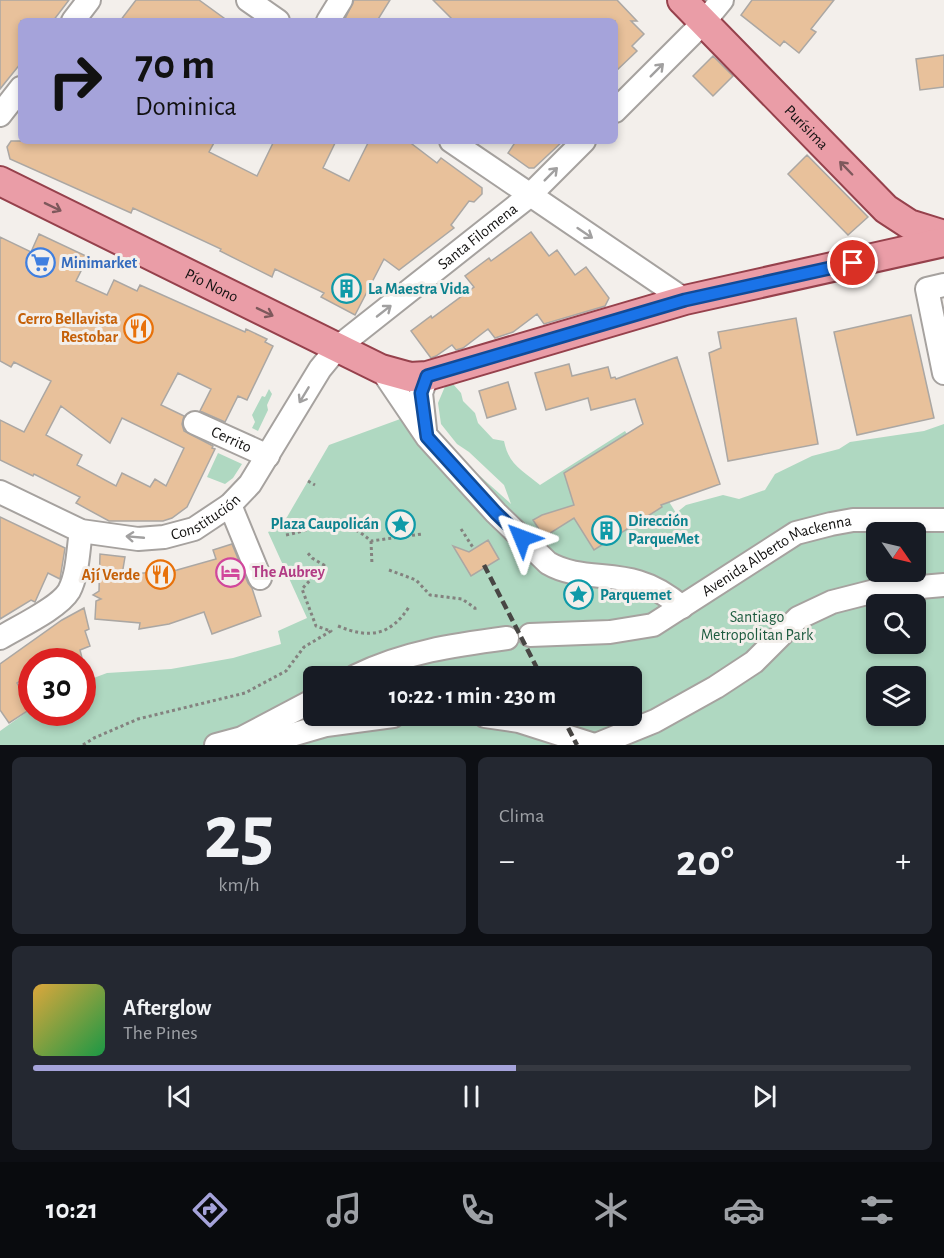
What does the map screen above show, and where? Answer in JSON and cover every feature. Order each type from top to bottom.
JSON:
[{"type":"main road","name":"Purísima","points":[[682,0],[886,210],[943,244]]},
{"type":"main road","name":"Pío Nono","points":[[0,181],[381,369],[410,377],[427,376]]},
{"type":"main road","points":[[874,258],[883,254],[890,247],[894,237],[895,227],[886,210]]},
{"type":"main road","points":[[427,376],[685,300],[943,244]]},
{"type":"street","points":[[75,18],[89,0]]},
{"type":"street","points":[[248,0],[274,18]]},
{"type":"street","points":[[330,18],[341,0]]},
{"type":"street","points":[[618,108],[704,22],[722,0]]},
{"type":"street","points":[[0,115],[18,92]]},
{"type":"street","points":[[454,144],[685,300]]},
{"type":"street","name":"Santa Filomena","points":[[338,347],[529,196],[581,144]]},
{"type":"street","points":[[944,285],[927,289],[944,374]]},
{"type":"street","name":"Constitución","points":[[0,492],[81,531],[138,539],[164,537],[194,529],[230,505],[250,484],[320,369],[338,347]]},
{"type":"street","name":"Avenida Alberto Mackenna","points":[[381,369],[427,437],[496,513],[548,563],[575,573],[637,581],[669,595],[682,607],[796,533],[853,520],[944,520]]},
{"type":"street","points":[[427,376],[421,393],[427,437]]},
{"type":"street","name":"Cerrito","points":[[195,423],[268,456]]},
{"type":"street","points":[[230,505],[260,578]]},
{"type":"street","points":[[0,638],[59,603],[68,593],[75,571],[81,531]]},
{"type":"street","points":[[535,726],[595,745],[655,721],[716,687],[754,662],[798,618],[832,602],[875,591],[944,585]]},
{"type":"street","points":[[530,634],[610,632],[653,625],[682,607]]},
{"type":"street","points":[[377,666],[409,655],[507,638]]},
{"type":"street","points":[[216,745],[242,738],[303,706]]},
{"type":"street","points":[[257,745],[323,726]]},
{"type":"path","points":[[308,481],[315,485]]},
{"type":"path","points":[[286,535],[330,524],[345,524],[371,541],[422,534]]},
{"type":"path","points":[[461,529],[474,549]]},
{"type":"path","points":[[371,541],[372,565]]},
{"type":"path","points":[[83,745],[138,719],[245,693],[286,670],[304,648],[331,631],[316,626],[302,589],[324,565],[312,558],[306,551]]},
{"type":"path","points":[[389,570],[416,580],[430,595],[462,599],[475,608],[474,612]]},
{"type":"path","points":[[338,626],[354,633],[377,633],[400,620],[409,607]]},
{"type":"green space","name":"Santiago Metropolitan Park","points":[[446,384],[453,384],[461,393],[463,401],[475,413],[478,423],[493,439],[504,441],[513,462],[540,485],[625,431],[676,513],[686,505],[723,495],[739,499],[765,490],[775,474],[812,456],[839,449],[850,442],[924,431],[944,424],[944,745],[0,745],[0,731],[18,718],[18,726],[96,726],[96,677],[107,673],[171,669],[233,658],[281,644],[278,631],[307,618],[268,532],[280,527],[329,445],[403,418],[432,433],[511,504],[504,485],[469,452],[457,444],[441,424],[438,403]]},
{"type":"green space","points":[[269,389],[272,394],[267,405],[268,410],[258,431],[252,428],[255,422],[252,415],[262,396],[265,397]]},
{"type":"green space","points":[[218,453],[242,464],[233,478],[225,484],[207,477]]},
{"type":"building","points":[[0,0],[69,0],[55,18],[18,18],[18,67],[0,89]]},
{"type":"building","points":[[136,0],[199,0],[224,18],[122,18]]},
{"type":"building","points":[[354,0],[390,0],[379,18],[345,18]]},
{"type":"building","points":[[433,0],[617,0],[637,21],[631,21],[644,34],[632,46],[637,51],[618,69],[618,18],[451,18]]},
{"type":"building","points":[[752,0],[834,0],[811,29],[816,32],[799,53],[784,41],[780,46],[741,15]]},
{"type":"building","points":[[944,55],[944,87],[920,90],[916,59]]},
{"type":"building","points":[[713,56],[733,76],[713,96],[693,76]]},
{"type":"building","points":[[11,141],[18,141],[18,144],[213,144],[209,152],[257,176],[273,144],[335,144],[323,168],[349,181],[368,144],[412,144],[437,163],[441,158],[482,188],[482,194],[474,202],[469,201],[451,225],[454,228],[399,270],[384,259],[355,315],[321,297],[324,293],[275,269],[272,277],[220,251],[221,249],[133,208],[131,213],[10,159],[7,147]]},
{"type":"building","points":[[514,144],[560,144],[534,168],[529,168],[508,153]]},
{"type":"building","points":[[807,155],[868,217],[848,235],[788,174]]},
{"type":"building","points":[[531,232],[549,256],[557,250],[575,275],[586,267],[609,298],[605,306],[544,324],[537,314],[513,332],[495,338],[488,329],[463,348],[456,350],[452,345],[431,358],[411,331],[474,287],[465,276],[489,258],[491,261]]},
{"type":"building","points":[[39,234],[88,257],[76,281],[107,295],[114,280],[137,291],[140,285],[245,332],[246,329],[267,339],[265,342],[273,346],[247,400],[238,396],[225,422],[200,411],[211,389],[178,373],[161,405],[184,416],[182,424],[184,431],[215,449],[187,507],[172,518],[163,521],[109,521],[76,503],[80,497],[0,460],[0,420],[24,432],[51,381],[14,362],[11,367],[0,361],[0,237],[31,252]],"holes":[[[61,406],[110,443],[122,418],[184,448],[166,486],[155,479],[150,487],[122,473],[116,486],[77,465],[82,455],[46,435]]]},
{"type":"building","points":[[911,315],[934,418],[857,435],[834,332]]},
{"type":"building","points":[[796,318],[818,444],[728,461],[709,353],[721,348],[718,332]]},
{"type":"building","points":[[677,357],[720,484],[661,505],[662,507],[594,550],[574,518],[544,537],[533,520],[574,505],[564,473],[643,424],[635,399],[591,410],[588,398],[546,410],[535,373],[569,364],[572,376],[608,367],[611,378],[616,379]]},
{"type":"building","points":[[508,382],[516,409],[487,418],[479,391]]},
{"type":"building","points":[[0,517],[65,548],[60,579],[48,573],[35,602],[31,600],[0,619]]},
{"type":"building","points":[[488,540],[499,559],[471,576],[453,546],[469,552]]},
{"type":"building","points":[[232,544],[252,588],[261,616],[212,634],[204,612],[169,624],[139,629],[140,623],[95,619],[96,601],[101,599],[93,595],[99,591],[100,554],[125,557],[122,575],[177,570],[216,559],[213,550]]},
{"type":"building","points":[[84,608],[89,629],[85,631],[90,646],[85,648],[23,648],[62,620]]},
{"type":"building","points":[[18,651],[18,717],[9,723],[0,710],[0,664]]},
{"type":"railway","points":[[484,565],[536,666]]},
{"type":"railway","points":[[567,726],[577,745]]},
{"type":"place","name":"Minimarket","points":[[40,263]]},
{"type":"place","name":"La Maestra Vida","points":[[347,289]]},
{"type":"place","name":"Cerro Bellavista Restobar","points":[[139,328]]},
{"type":"place","name":"Plaza Caupolicán","points":[[400,524]]},
{"type":"place","name":"Dirección ParqueMet","points":[[607,530]]},
{"type":"place","name":"The Aubrey","points":[[231,572]]},
{"type":"place","name":"Ají Verde","points":[[161,575]]},
{"type":"place","name":"Parquemet","points":[[579,595]]},
{"type":"route","points":[[522,538],[496,513],[427,437],[421,393],[427,376],[464,367],[685,300],[853,263]]}]
